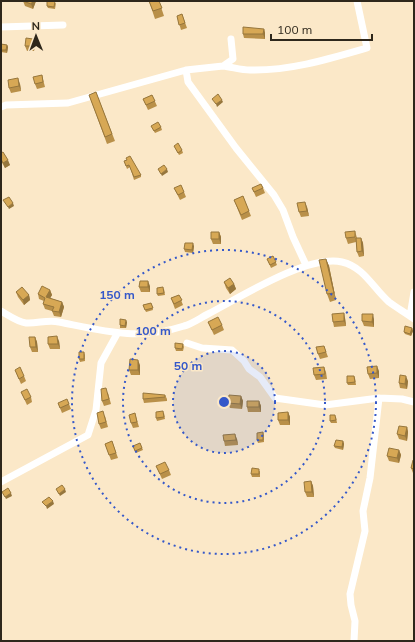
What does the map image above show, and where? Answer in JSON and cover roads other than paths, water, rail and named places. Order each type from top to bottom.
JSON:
[{"type":"street","points":[[1,107],[6,105],[68,103],[186,70],[223,66],[250,70],[287,67],[320,61],[367,48],[357,1]]},
{"type":"street","points":[[1,27],[63,25]]},
{"type":"street","points":[[223,66],[233,59],[231,38]]},
{"type":"street","points":[[186,70],[188,82],[236,148],[274,195],[283,210],[306,265]]},
{"type":"street","points":[[1,311],[25,323],[54,321],[117,334],[139,335],[184,326],[276,278],[306,265],[323,260],[342,262],[356,268],[368,277],[377,291],[412,318]]},
{"type":"street","points":[[412,318],[414,292]]},
{"type":"street","points":[[1,482],[88,435],[96,410],[101,363],[117,334]]},
{"type":"street","points":[[187,343],[202,348],[232,350],[244,361],[249,370],[260,377],[274,398],[325,405],[379,398],[402,399],[414,402]]},
{"type":"street","points":[[354,641],[355,621],[351,605],[351,589],[365,531],[363,511],[370,478],[379,398]]}]
